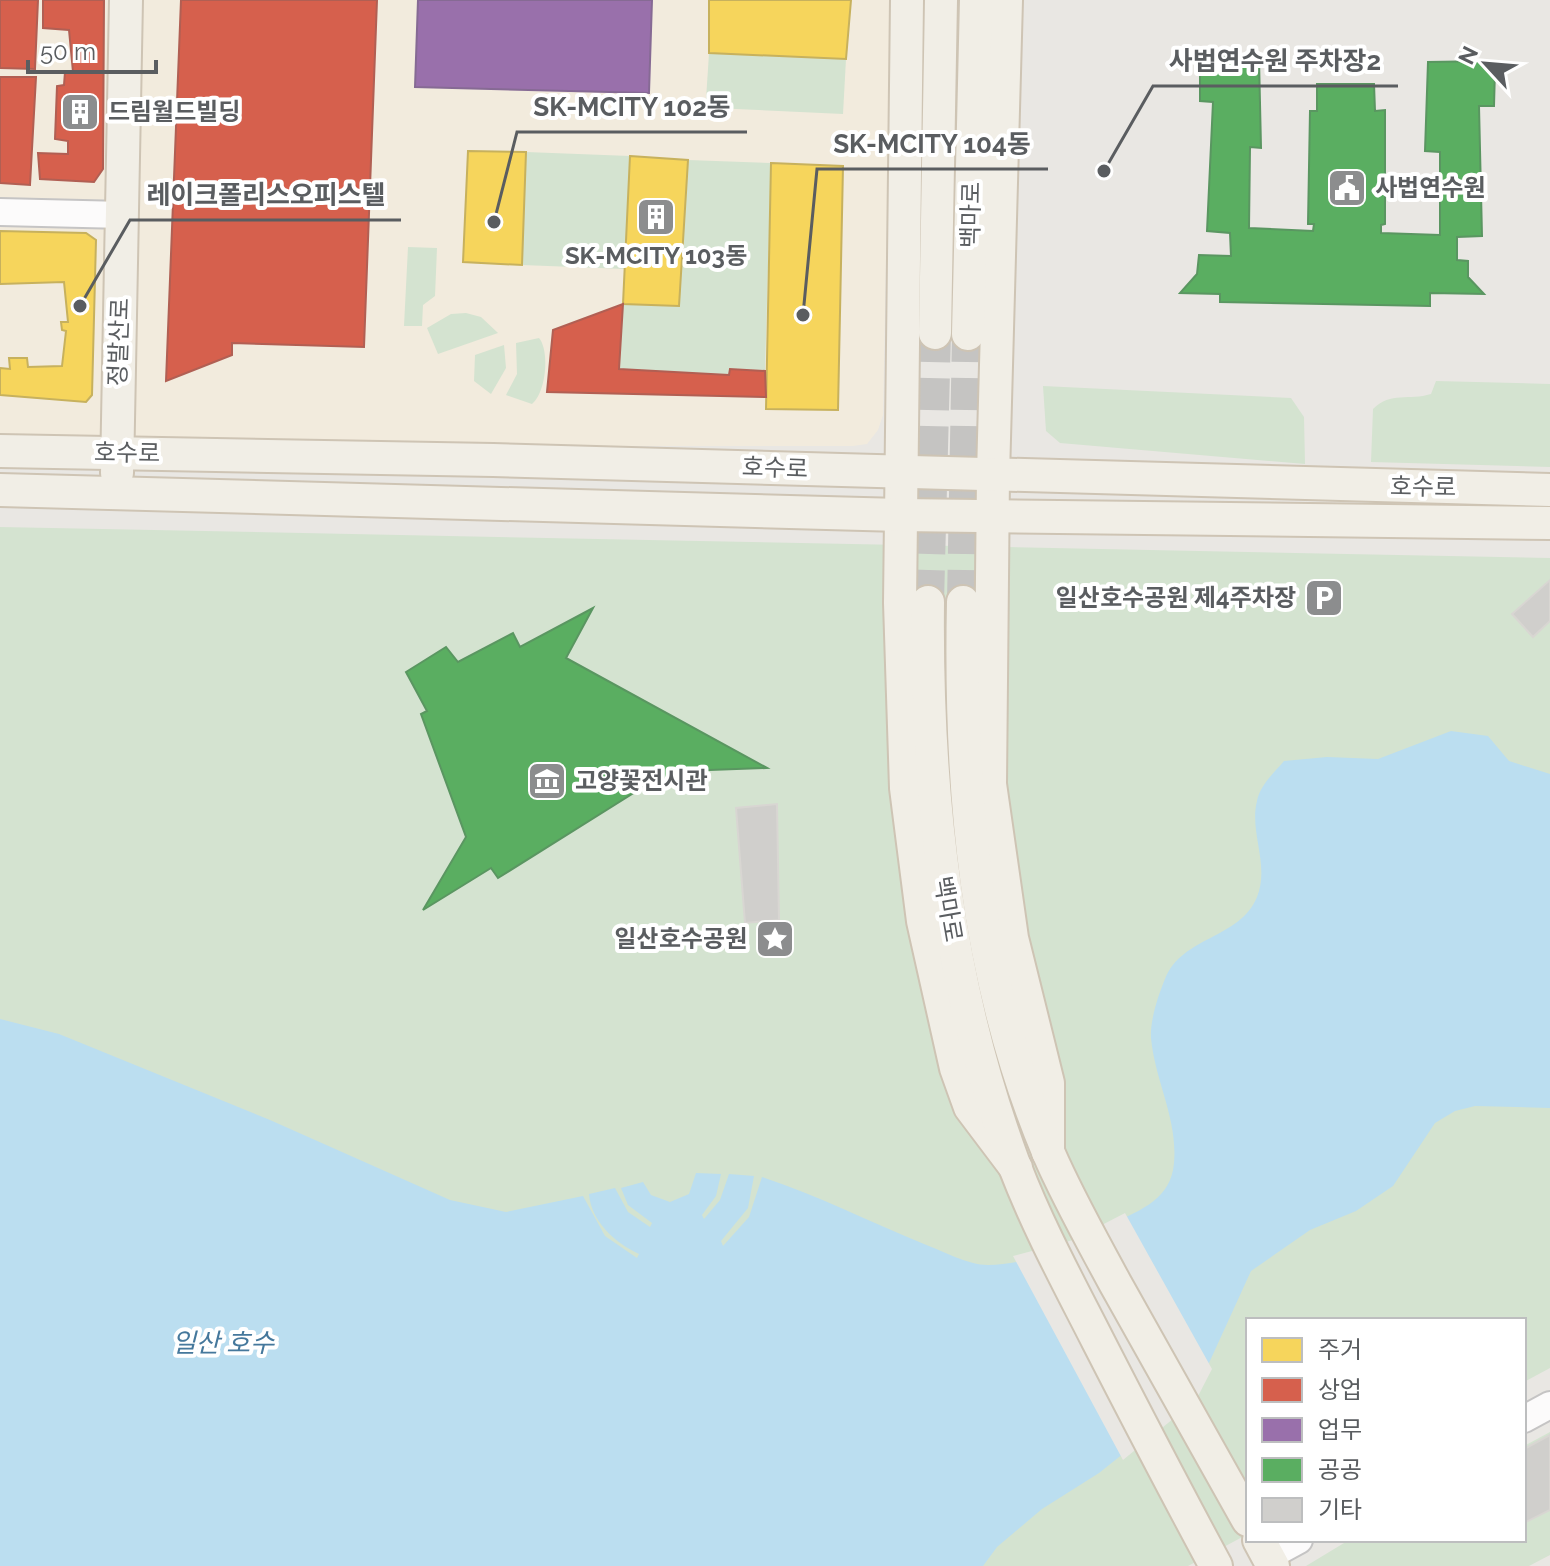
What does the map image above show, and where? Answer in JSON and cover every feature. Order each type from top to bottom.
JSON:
[{"type":"main road","name":"정발산로","points":[[117,492],[126,0]]},
{"type":"main road","points":[[907,0],[900,515],[904,749],[918,890],[956,1068],[970,1107],[1016,1168]]},
{"type":"main road","name":"백마로","points":[[935,333],[941,0]]},
{"type":"main road","name":"백마로","points":[[968,334],[976,0]]},
{"type":"main road","points":[[1006,0],[993,475],[991,795],[1009,924],[1048,1083],[1048,1152]]},
{"type":"main road","name":"호수로","points":[[0,451],[901,471],[1550,490]]},
{"type":"main road","name":"호수로","points":[[0,490],[900,515],[1550,523]]},
{"type":"main road","name":"백마로","points":[[928,602],[928,722],[944,891],[971,1019],[1016,1168],[1031,1204],[1210,1555]]},
{"type":"main road","name":"백마로","points":[[963,602],[963,747],[975,877],[1003,1011],[1048,1152],[1064,1186],[1246,1516]]},
{"type":"street","points":[[0,212],[124,215]]},
{"type":"street","points":[[1526,1418],[1550,1405]]},
{"type":"street","points":[[1266,1554],[1294,1542]]},
{"type":"shaded area","points":[[0,0],[891,0],[883,415],[878,430],[867,444],[853,446],[384,446],[0,435]]},
{"type":"green space","points":[[709,53],[846,59],[843,114],[714,108],[706,100]]},
{"type":"green space","points":[[526,152],[630,156],[625,269],[522,265]]},
{"type":"green space","points":[[688,160],[771,163],[765,371],[731,370],[729,375],[619,369],[623,304],[679,306]]},
{"type":"green space","points":[[408,247],[437,248],[435,296],[423,305],[422,326],[404,326]]},
{"type":"green space","points":[[466,313],[481,317],[498,333],[438,354],[427,328],[451,314]]},
{"type":"green space","points":[[539,338],[545,352],[545,372],[541,391],[532,404],[506,395],[517,374],[516,343]]},
{"type":"green space","points":[[504,345],[506,368],[491,394],[474,381],[475,355]]},
{"type":"green space","points":[[1436,381],[1550,384],[1550,467],[1371,462],[1373,409],[1393,398],[1431,394]]},
{"type":"green space","points":[[1043,386],[1291,398],[1304,417],[1305,464],[1060,443],[1046,431]]},
{"type":"green space","name":"일산호수공원","points":[[0,527],[1550,558],[1550,1368],[1526,1381],[1526,1318],[1246,1318],[1246,1535],[1188,1566],[0,1566]]},
{"type":"green space","points":[[1550,1432],[1550,1555],[1529,1566],[1306,1566],[1346,1542],[1526,1542],[1526,1445]]},
{"type":"water","name":"일산 호수","points":[[1451,731],[1488,736],[1509,761],[1550,774],[1550,1108],[1475,1106],[1455,1111],[1435,1123],[1393,1186],[1356,1211],[1310,1230],[1251,1271],[1193,1398],[1099,1473],[1042,1509],[997,1547],[983,1566],[0,1566],[0,1019],[59,1034],[270,1120],[450,1200],[506,1212],[583,1196],[605,1236],[637,1258],[639,1254],[621,1244],[599,1222],[589,1194],[615,1188],[628,1212],[650,1227],[652,1223],[628,1205],[621,1188],[643,1182],[651,1195],[670,1202],[689,1194],[696,1173],[721,1174],[716,1196],[702,1215],[704,1219],[720,1200],[729,1174],[754,1176],[748,1208],[721,1241],[723,1246],[749,1217],[762,1177],[964,1260],[988,1265],[1021,1261],[1069,1245],[1135,1213],[1153,1201],[1167,1186],[1174,1163],[1173,1131],[1153,1054],[1151,1038],[1155,1008],[1173,965],[1197,945],[1238,921],[1249,911],[1257,897],[1261,861],[1255,813],[1259,795],[1268,780],[1284,761],[1327,757],[1378,759]]},
{"type":"pier","points":[[1125,1213],[1212,1369],[1196,1400],[1123,1460],[1013,1256],[1073,1240]]},
{"type":"building: 주거","points":[[709,0],[851,0],[846,59],[709,53]]},
{"type":"building: 주거","points":[[468,151],[526,152],[522,265],[463,262]]},
{"type":"building: 주거","name":"SK-MCITY 103동","points":[[630,156],[688,160],[679,306],[623,304]]},
{"type":"building: 주거","points":[[771,163],[843,166],[838,410],[766,409]]},
{"type":"building: 주거","points":[[0,231],[86,233],[96,240],[92,395],[86,402],[0,395],[0,368],[10,369],[9,358],[27,358],[28,367],[62,366],[66,331],[62,330],[61,322],[68,322],[64,282],[0,284]]},
{"type":"building: 상업","points":[[0,0],[38,0],[35,69],[0,68]]},
{"type":"building: 상업","name":"드림월드빌딩","points":[[43,0],[104,0],[103,169],[94,182],[40,179],[38,153],[68,154],[68,141],[55,139],[57,86],[64,85],[65,72],[73,72],[69,30],[43,28]]},
{"type":"building: 상업","points":[[181,0],[377,0],[364,347],[232,343],[232,355],[166,381]]},
{"type":"building: 상업","points":[[0,77],[36,77],[30,185],[0,183]]},
{"type":"building: 상업","points":[[623,304],[619,369],[729,375],[730,369],[765,371],[766,397],[547,392],[553,330]]},
{"type":"building: 업무","points":[[418,0],[652,0],[649,93],[415,87]]},
{"type":"building: 공공","name":"사법연수원","points":[[1206,56],[1259,59],[1261,148],[1250,147],[1249,228],[1313,231],[1314,224],[1308,224],[1310,111],[1317,111],[1317,84],[1374,84],[1375,111],[1385,110],[1385,224],[1381,225],[1381,233],[1440,235],[1440,152],[1425,151],[1428,62],[1490,61],[1490,69],[1495,69],[1494,106],[1479,106],[1482,236],[1457,237],[1457,260],[1468,261],[1468,277],[1484,294],[1430,293],[1430,306],[1220,302],[1220,294],[1180,293],[1197,274],[1199,255],[1231,256],[1230,233],[1207,231],[1213,102],[1200,101],[1200,61],[1206,61]]},
{"type":"building: 공공","points":[[593,608],[566,658],[767,768],[682,771],[676,784],[648,784],[498,878],[491,868],[423,910],[466,837],[421,714],[427,711],[406,672],[446,647],[458,662],[513,633],[520,647]]},
{"type":"building: 기타","points":[[1550,580],[1550,621],[1533,637],[1512,614]]},
{"type":"building: 기타","points":[[777,804],[779,920],[745,923],[736,808]]},
{"type":"building: 기타","points":[[1550,1435],[1550,1510],[1526,1522],[1526,1448]]},
{"type":"tunnel","points":[[928,602],[935,333]]},
{"type":"tunnel","points":[[963,602],[968,334]]},
{"type":"place","name":"드림월드빌딩","points":[[80,112]]},
{"type":"place","name":"사법연수원 주차장2","points":[[1104,171]]},
{"type":"place","name":"사법연수원","points":[[1347,188]]},
{"type":"place","name":"SK-MCITY 103동","points":[[656,217]]},
{"type":"place","name":"SK-MCITY 102동","points":[[494,222]]},
{"type":"place","name":"레이크폴리스오피스텔","points":[[80,306]]},
{"type":"place","name":"SK-MCITY 104동","points":[[803,315]]},
{"type":"place","name":"일산호수공원 제4주차장","points":[[1324,598]]},
{"type":"place","name":"고양꽃전시관","points":[[547,781]]},
{"type":"place","name":"일산호수공원","points":[[775,939]]}]
